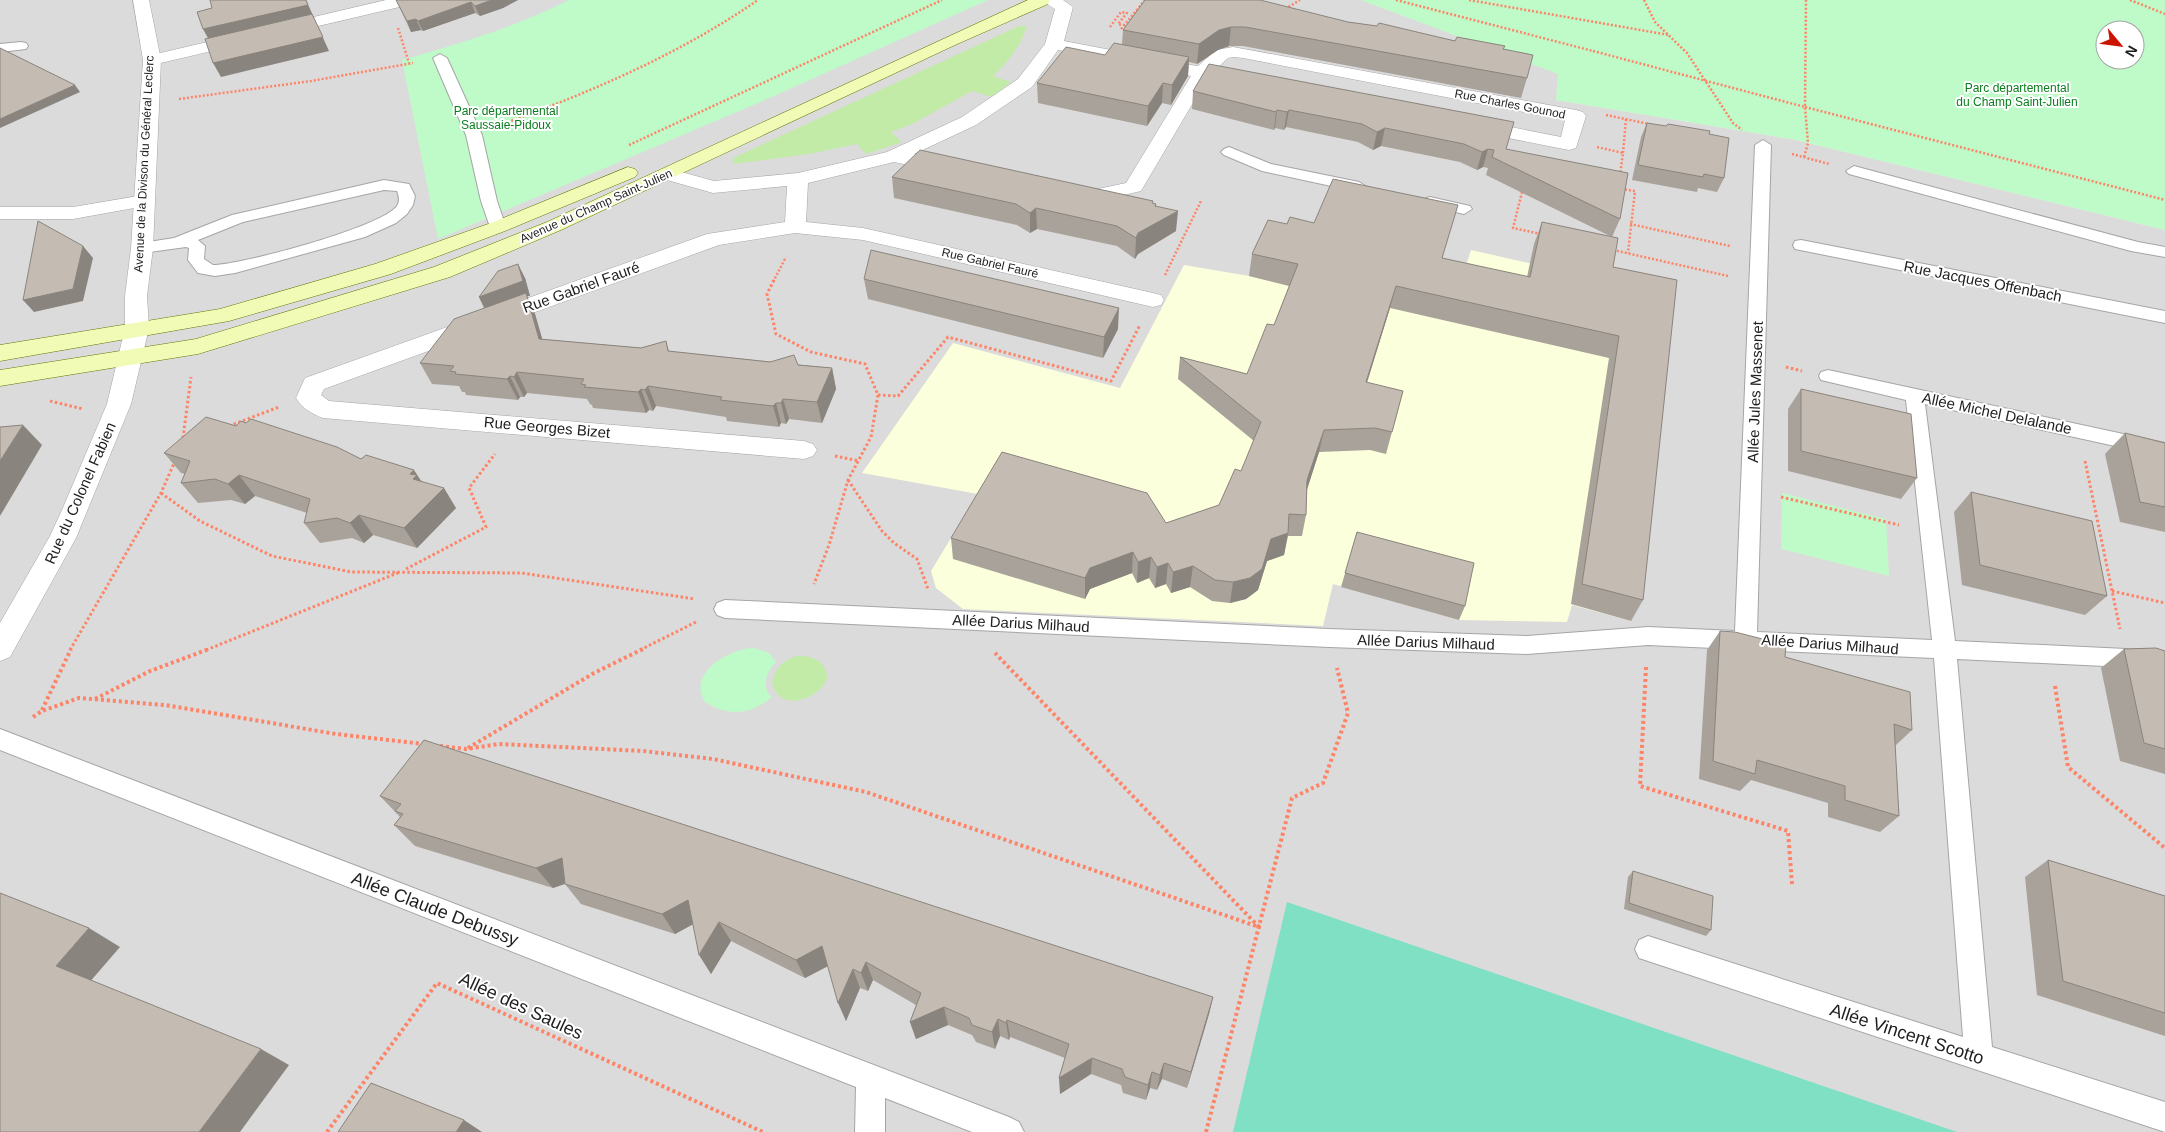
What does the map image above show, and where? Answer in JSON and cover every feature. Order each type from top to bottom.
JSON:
[{"type":"main road","name":"Avenue du Champ Saint-Julien","points":[[0,353],[137,328],[221,316],[382,269],[498,227],[675,153],[808,93],[836,85],[1015,0]]},
{"type":"main road","points":[[991,10],[1025,0]]},
{"type":"main road","name":"Avenue du Champ Saint-Julien","points":[[0,378],[198,346],[442,272],[554,226],[884,74],[949,41],[1042,0]]},
{"type":"main road","points":[[667,174],[675,153]]},
{"type":"street","name":"Avenue de la Divison du Général Leclerc","points":[[137,328],[136,296],[142,248],[152,60],[141,0]]},
{"type":"street","points":[[152,60],[408,0]]},
{"type":"street","points":[[667,174],[713,187],[798,179],[894,156],[968,121],[1025,83],[1054,44],[1064,7],[1049,0]]},
{"type":"street","points":[[1054,44],[1202,72],[1134,187],[1093,196],[1055,189]]},
{"type":"street","name":"Rue Charles Gounod","points":[[1243,53],[1576,116],[1569,144],[1202,72],[1222,54],[1243,53]]},
{"type":"street","points":[[894,156],[961,170]]},
{"type":"street","points":[[795,227],[798,179]]},
{"type":"street","points":[[0,213],[73,213],[144,201]]},
{"type":"street","name":"Rue Gabriel Fauré","points":[[311,391],[715,239],[795,227],[863,234],[1153,300]]},
{"type":"street","name":"Rue du Colonel Fabien","points":[[0,649],[63,538],[119,404],[137,328]]},
{"type":"street","name":"Rue Georges Bizet","points":[[311,391],[323,409],[804,450]]},
{"type":"lane","points":[[0,48],[21,46]]},
{"type":"lane","points":[[440,58],[474,135],[489,201],[498,227]]},
{"type":"lane","name":"Allée Jules Massenet","points":[[1746,639],[1764,146]]},
{"type":"lane","points":[[1229,152],[1267,168],[1370,190]]},
{"type":"lane","points":[[1854,171],[2137,247],[2165,252]]},
{"type":"lane","points":[[142,248],[189,242],[197,246],[196,260],[204,269],[223,270],[320,244],[390,220],[403,210],[408,202],[406,191],[403,187],[384,185],[238,218],[178,242]]},
{"type":"lane","points":[[1417,199],[1464,209]]},
{"type":"lane","name":"Rue Jacques Offenbach","points":[[1801,244],[2165,317]]},
{"type":"lane","name":"Allée Michel Delalande","points":[[1828,376],[2165,450]]},
{"type":"lane","points":[[1915,395],[1945,652],[1979,1057]]},
{"type":"lane","name":"Allée Darius Milhaud","points":[[725,609],[1329,638],[1527,645],[1648,636],[1746,639],[1945,652],[2126,658]]},
{"type":"lane","name":"Allée Claude Debussy","points":[[1,740],[1008,1132]]},
{"type":"lane","name":"Allée Vincent Scotto","points":[[1648,949],[2165,1117]]},
{"type":"lane","points":[[870,1132],[871,1078]]},
{"type":"path","points":[[474,135],[522,118],[656,60],[700,37],[758,0]]},
{"type":"path","points":[[628,145],[942,0]]},
{"type":"path","points":[[1116,28],[1109,26],[1121,12],[1127,13],[1118,24],[1124,26],[1144,0]]},
{"type":"path","points":[[1280,12],[1300,0]]},
{"type":"path","points":[[1396,0],[2165,200]]},
{"type":"path","points":[[1468,0],[1669,35]]},
{"type":"path","points":[[1644,0],[1655,22],[1687,53],[1733,123],[1764,146],[1854,171]]},
{"type":"path","points":[[1804,157],[1808,143],[1805,107],[1806,0]]},
{"type":"path","points":[[2130,0],[2165,14]]},
{"type":"path","points":[[150,103],[311,81],[440,58]]},
{"type":"path","points":[[1576,116],[1592,113],[1653,124]]},
{"type":"path","points":[[1619,179],[1626,119]]},
{"type":"path","points":[[1535,138],[1513,228],[1542,234]]},
{"type":"path","points":[[1610,150],[1623,153]]},
{"type":"path","points":[[1618,188],[1635,192],[1628,253]]},
{"type":"path","points":[[878,395],[898,396],[948,337],[1111,381],[1201,201]]},
{"type":"path","points":[[1630,224],[1760,252]]},
{"type":"path","points":[[795,227],[794,241],[767,294],[776,334],[811,352],[864,364],[878,395],[872,437],[848,480],[829,545],[802,612]]},
{"type":"path","points":[[1608,249],[1758,283]]},
{"type":"path","points":[[1756,361],[1828,376]]},
{"type":"path","points":[[182,445],[192,367]]},
{"type":"path","points":[[224,428],[311,391]]},
{"type":"path","points":[[94,699],[150,671],[279,622],[404,570],[486,527],[469,488],[518,425]]},
{"type":"path","points":[[2078,431],[2126,658]]},
{"type":"path","points":[[42,711],[62,664],[161,493],[179,453]]},
{"type":"path","points":[[848,480],[882,531],[894,543],[917,559],[929,592],[964,620],[1259,927]]},
{"type":"path","points":[[1751,489],[1931,533]]},
{"type":"path","points":[[161,493],[200,521],[272,556],[351,572],[404,570],[522,573],[713,601],[725,609]]},
{"type":"path","points":[[2112,591],[2165,604]]},
{"type":"path","points":[[466,749],[594,673],[683,627],[725,609]]},
{"type":"path","points":[[1648,636],[1640,786],[1788,831],[1792,884]]},
{"type":"path","points":[[1206,1132],[1292,798],[1323,783],[1348,713],[1329,638]]},
{"type":"path","points":[[2051,656],[2068,767],[2165,848]]},
{"type":"path","points":[[1,740],[42,711],[79,698],[165,705],[336,734],[429,745]]},
{"type":"path","points":[[438,746],[466,749],[499,744],[643,751],[713,760],[866,792],[1259,927]]},
{"type":"path","name":"Allée des Saules","points":[[327,1132],[437,983],[763,1132]]},
{"type":"shaded area","points":[[0,0],[1361,0],[1559,74],[1556,100],[1796,140],[2165,230],[2165,1132],[0,1132]]},
{"type":"shaded area","points":[[1471,250],[1666,294],[1631,621],[1572,605],[1567,622],[1459,620],[1333,584],[1323,626],[963,609],[936,588],[931,571],[978,494],[862,473],[953,343],[1120,388],[1184,265],[1249,276],[1391,308],[1460,285]]},
{"type":"green space","name":"Parc départemental Saussaie-Pidoux","points":[[569,0],[988,0],[772,97],[438,239],[402,60],[508,27]]},
{"type":"green space","name":"Parc départemental du Champ Saint-Julien","points":[[1361,0],[2165,0],[2165,230],[1796,140],[1556,100],[1558,74]]},
{"type":"green space","points":[[1019,26],[1027,26],[1021,41],[1009,59],[993,76],[1011,82],[992,97],[972,91],[914,123],[891,132],[902,142],[866,154],[857,144],[809,154],[733,164],[733,158]]},
{"type":"green space","points":[[1782,493],[1886,519],[1889,576],[1781,549]]},
{"type":"green space","points":[[754,648],[769,653],[776,662],[766,679],[766,689],[772,697],[756,707],[739,712],[722,710],[705,702],[701,691],[701,681],[713,664],[734,652]]},
{"type":"green space","points":[[796,656],[818,660],[825,668],[827,679],[822,687],[807,698],[789,700],[782,698],[776,692],[772,682],[780,666]]},
{"type":"green space","points":[[1287,902],[1957,1132],[1233,1132]]},
{"type":"building","points":[[210,0],[306,0],[308,5],[203,29],[197,12],[212,8]]},
{"type":"building","points":[[396,0],[492,0],[475,6],[471,2],[418,21],[416,19],[407,21]]},
{"type":"building","points":[[1145,0],[1260,0],[1348,22],[1377,26],[1379,23],[1455,41],[1457,37],[1505,46],[1503,49],[1533,55],[1527,78],[1245,27],[1231,27],[1219,30],[1199,44],[1123,30]]},
{"type":"building","points":[[312,14],[323,37],[213,63],[205,39]]},
{"type":"building","points":[[1114,43],[1189,57],[1172,85],[1163,83],[1148,106],[1037,83],[1066,47],[1105,55]]},
{"type":"building","points":[[0,48],[75,85],[0,119]]},
{"type":"building","points":[[1209,64],[1514,122],[1506,149],[1628,173],[1620,219],[1492,157],[1494,150],[1488,149],[1482,152],[1464,144],[1385,128],[1377,132],[1362,124],[1289,110],[1287,112],[1277,110],[1276,112],[1193,91]]},
{"type":"building","points":[[1647,123],[1666,126],[1668,124],[1710,131],[1709,134],[1729,138],[1724,178],[1704,174],[1703,177],[1638,165]]},
{"type":"building","points":[[920,150],[1153,201],[1152,203],[1156,204],[1155,206],[1178,211],[1138,233],[1136,238],[1117,226],[1036,208],[1030,213],[1016,204],[892,177]]},
{"type":"building","points":[[1333,179],[1458,205],[1442,258],[1530,277],[1542,222],[1618,238],[1613,267],[1677,280],[1643,600],[1582,584],[1619,336],[1396,286],[1366,382],[1403,391],[1392,432],[1375,428],[1324,430],[1307,480],[1306,515],[1289,514],[1288,533],[1271,539],[1262,569],[1250,578],[1233,582],[1215,580],[1193,566],[1173,572],[1168,563],[1157,567],[1151,557],[1138,562],[1133,552],[1090,568],[1085,578],[951,538],[1002,452],[1147,493],[1166,523],[1219,505],[1235,469],[1241,471],[1261,422],[1180,357],[1247,374],[1267,324],[1274,325],[1298,264],[1252,254],[1268,220],[1287,224],[1290,217],[1314,223]]},
{"type":"building","points":[[38,221],[83,246],[73,289],[23,300]]},
{"type":"building","points":[[871,250],[1119,308],[1104,337],[864,279]]},
{"type":"building","points":[[518,264],[523,281],[479,297],[498,271]]},
{"type":"building","points":[[526,293],[539,339],[641,348],[666,341],[668,351],[770,362],[794,355],[798,365],[832,368],[817,402],[783,399],[781,403],[776,403],[773,406],[720,400],[722,397],[648,386],[645,390],[641,389],[638,392],[584,387],[586,385],[581,384],[584,379],[517,372],[514,377],[510,376],[507,379],[455,374],[456,372],[450,371],[454,366],[420,363],[454,319]]},
{"type":"building","points":[[1801,389],[1911,414],[1917,478],[1801,451]]},
{"type":"building","points":[[206,417],[236,426],[241,421],[246,423],[251,419],[337,447],[361,459],[366,455],[414,470],[410,474],[417,475],[413,479],[444,488],[404,528],[359,515],[350,523],[337,518],[304,523],[310,499],[239,475],[228,484],[215,479],[181,483],[190,461],[164,453]]},
{"type":"building","points":[[23,425],[0,461],[0,427]]},
{"type":"building","points":[[2125,433],[2165,443],[2165,507],[2140,502]]},
{"type":"building","points":[[1971,492],[2092,521],[2107,596],[1980,565]]},
{"type":"building","points":[[1357,532],[1474,563],[1465,606],[1345,573]]},
{"type":"building","points":[[1720,631],[1735,632],[1786,645],[1785,657],[1910,692],[1912,730],[1894,724],[1899,816],[1845,800],[1845,786],[1757,760],[1755,774],[1713,761]]},
{"type":"building","points":[[2156,648],[2165,651],[2165,749],[2144,743],[2124,649]]},
{"type":"building","points":[[424,740],[1213,997],[1191,1072],[1164,1063],[1160,1075],[1152,1072],[1148,1085],[1125,1077],[1122,1069],[1092,1058],[1059,1078],[1069,1044],[1007,1020],[1006,1023],[998,1019],[992,1032],[972,1025],[969,1018],[944,1007],[910,1022],[921,993],[866,962],[861,973],[853,969],[838,1003],[822,946],[796,960],[719,922],[699,955],[688,900],[662,914],[565,884],[562,858],[536,868],[394,825],[403,814],[395,811],[401,804],[380,796]]},
{"type":"building","points":[[2048,860],[2165,896],[2165,1013],[2063,981]]},
{"type":"building","points":[[1633,871],[1713,896],[1711,930],[1629,903]]},
{"type":"building","points":[[0,893],[89,928],[56,966],[261,1049],[199,1132],[0,1132]]},
{"type":"building","points":[[371,1083],[464,1120],[456,1132],[338,1132]]}]
